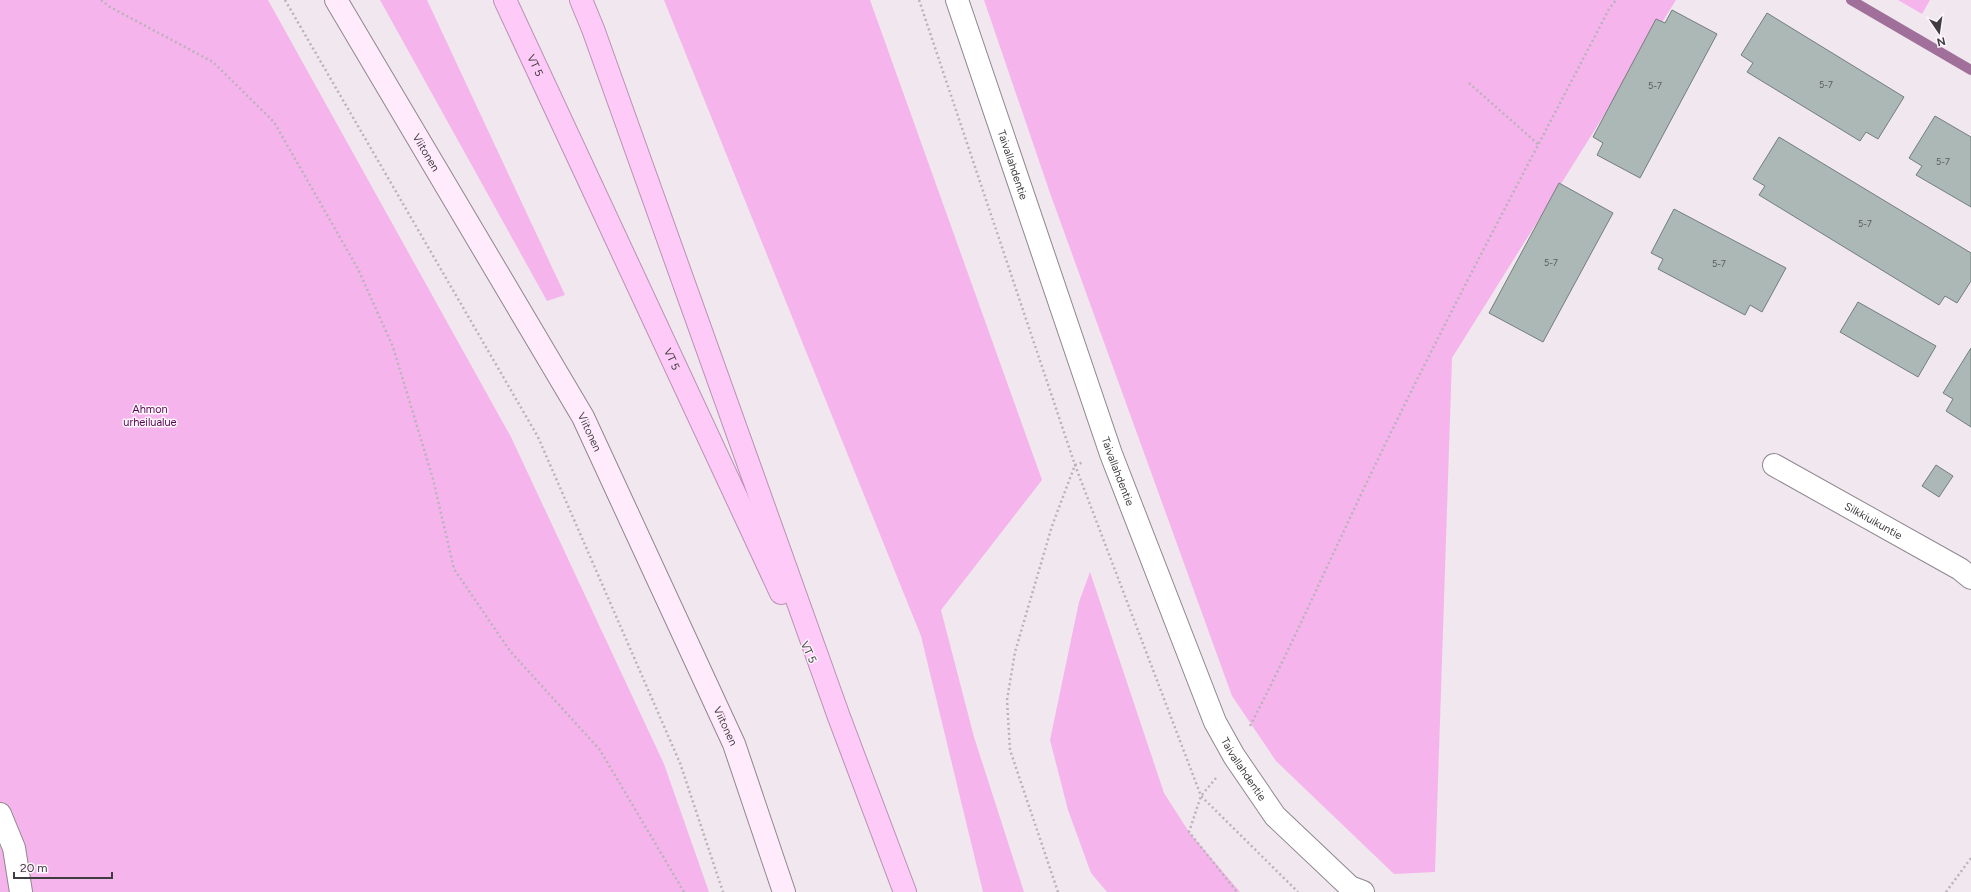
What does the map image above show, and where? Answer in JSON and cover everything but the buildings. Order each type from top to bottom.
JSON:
[{"type":"highway","name":"VT 5","points":[[505,0],[839,717]]},
{"type":"highway","name":"VT 5","points":[[581,0],[596,36],[839,717],[905,892]]},
{"type":"main road","name":"Viitonen","points":[[336,0],[583,417],[734,744],[784,892]]},
{"type":"street","name":"Taivallahdentie","points":[[957,0],[1111,454],[1214,722],[1234,756],[1275,816],[1350,887],[1363,892]]},
{"type":"street","name":"Silkkiuikuntie","points":[[1774,465],[1960,569],[1971,578]]},
{"type":"street","points":[[0,814],[14,848],[21,892]]},
{"type":"path","points":[[101,0],[110,7],[213,62],[274,122],[358,269],[393,346],[433,479],[454,569],[510,651],[600,750],[684,892]]},
{"type":"path","points":[[285,0],[538,436],[680,763],[723,892]]},
{"type":"path","points":[[919,0],[1075,465],[1200,796],[1298,892]]},
{"type":"path","points":[[1237,892],[1189,832],[1200,796],[1234,756],[1288,653],[1378,458],[1609,9],[1616,0]]},
{"type":"path","points":[[1469,83],[1539,145]]},
{"type":"path","points":[[1075,465],[1111,454]]},
{"type":"path","points":[[1058,892],[1010,750],[1007,700],[1015,652],[1052,526],[1075,465]]},
{"type":"path","points":[[1946,892],[1971,858]]},
{"type":"green space","name":"Ahmon urheilualue","points":[[0,0],[268,0],[511,437],[664,764],[709,892],[0,892]]},
{"type":"green space","points":[[380,0],[427,0],[565,295],[547,301]]},
{"type":"green space","points":[[664,0],[870,0],[1042,480],[941,610],[974,737],[1024,892],[983,892],[921,636]]},
{"type":"green space","points":[[984,0],[1676,0],[1452,358],[1435,872],[1394,874],[1276,761],[1232,696],[1050,193]]},
{"type":"green space","points":[[1898,0],[1930,0],[1922,14]]},
{"type":"green space","points":[[1090,572],[1164,793],[1189,832],[1240,892],[1107,892],[1091,873],[1068,810],[1050,740],[1079,602]]},
{"type":"waterway","points":[[1851,0],[1971,70]]}]
